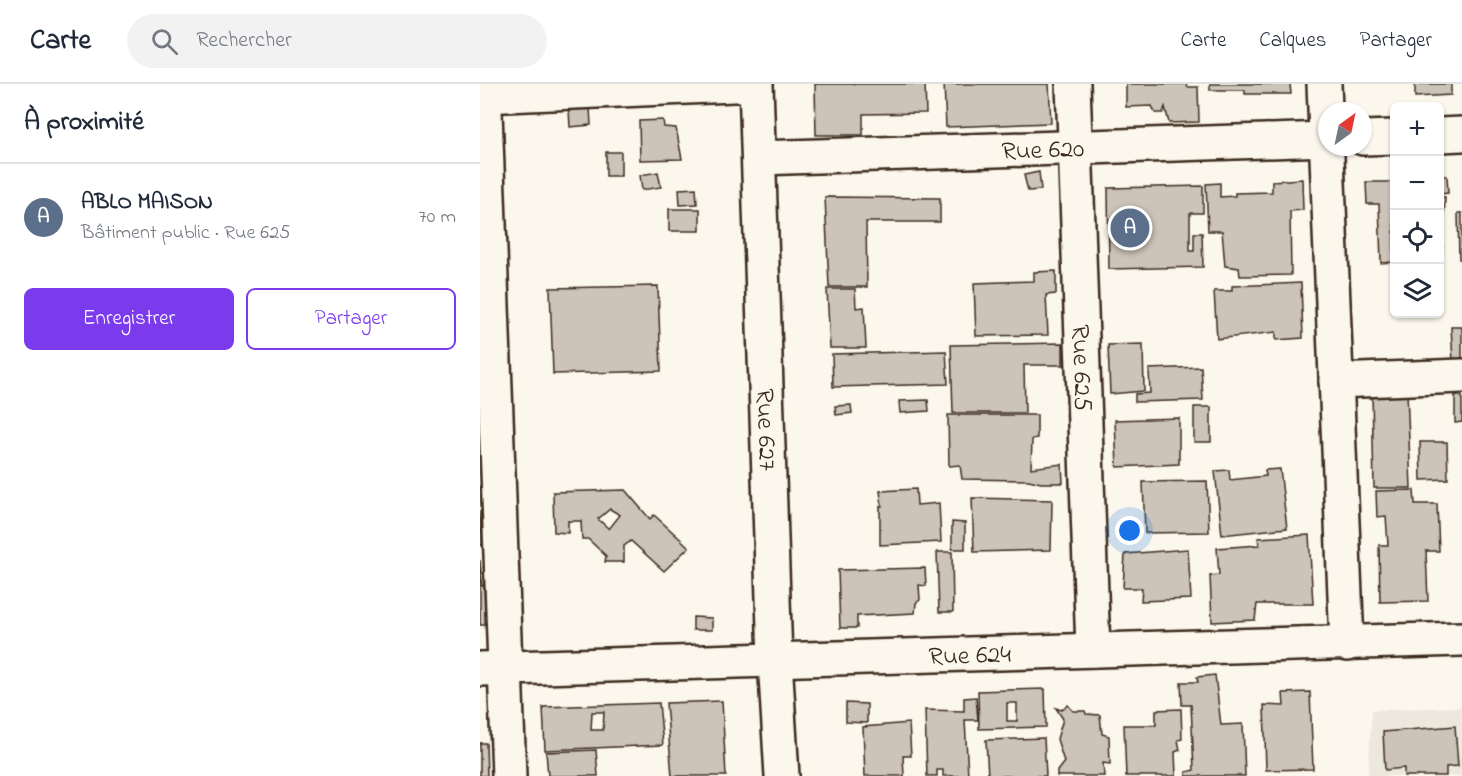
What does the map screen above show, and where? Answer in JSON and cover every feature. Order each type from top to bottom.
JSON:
[{"type":"street","points":[[509,776],[493,669],[483,144],[484,90],[756,84]]},
{"type":"street","name":"Rue 627","points":[[756,84],[775,659],[782,776]]},
{"type":"street","name":"Rue 625","points":[[1073,84],[1093,650]]},
{"type":"street","points":[[1324,84],[1325,102]]},
{"type":"street","points":[[1444,135],[1462,134]]},
{"type":"street","points":[[1372,137],[1390,136]]},
{"type":"street","name":"Rue 620","points":[[759,158],[1318,139]]},
{"type":"street","points":[[1328,156],[1347,644]]},
{"type":"street","points":[[1336,381],[1462,376]]},
{"type":"street","name":"Rue 624","points":[[493,669],[1462,639]]},
{"type":"shaded area","points":[[1462,707],[1462,776],[1368,776],[1372,710]]},
{"type":"building","points":[[815,84],[925,84],[926,113],[863,114],[863,135],[816,135]]},
{"type":"building","points":[[944,84],[1049,84],[1051,123],[946,127]]},
{"type":"building","points":[[1126,84],[1186,84],[1187,87],[1198,87],[1199,122],[1169,123],[1165,107],[1163,113],[1155,113],[1152,106],[1126,107]]},
{"type":"building","points":[[1210,84],[1290,84],[1291,94],[1245,94],[1245,90],[1210,90]]},
{"type":"building","points":[[1415,84],[1451,84],[1451,95],[1415,97]]},
{"type":"building","points":[[590,108],[591,125],[570,127],[569,110]]},
{"type":"building","points":[[663,120],[664,127],[676,128],[682,159],[640,160],[639,121]]},
{"type":"building","points":[[606,152],[621,152],[621,176],[606,176]]},
{"type":"building","points":[[658,172],[661,187],[642,190],[640,175]]},
{"type":"building","points":[[1039,172],[1041,190],[1028,191],[1024,175]]},
{"type":"building","points":[[1444,176],[1447,176],[1448,193],[1444,194]]},
{"type":"building","points":[[1302,179],[1303,210],[1290,211],[1291,275],[1240,276],[1239,268],[1225,266],[1222,231],[1208,231],[1206,184],[1220,183],[1220,197],[1235,196],[1235,193],[1272,192],[1272,181]]},
{"type":"building","points":[[1366,182],[1390,182],[1390,262],[1381,263],[1379,204],[1367,204]]},
{"type":"building","points":[[1203,186],[1203,213],[1190,213],[1190,251],[1194,251],[1194,233],[1202,233],[1203,267],[1109,269],[1108,188]]},
{"type":"building","points":[[696,188],[697,204],[680,205],[679,189]]},
{"type":"building","points":[[825,197],[940,198],[940,222],[866,222],[867,287],[829,287]]},
{"type":"building","points":[[669,209],[700,209],[700,231],[669,231]]},
{"type":"building","points":[[1458,213],[1462,213],[1462,259],[1459,259]]},
{"type":"building","points":[[1056,271],[1056,294],[1046,295],[1048,335],[976,336],[974,283],[1034,281],[1034,272]]},
{"type":"building","points":[[1301,283],[1303,338],[1276,340],[1276,332],[1217,339],[1214,291],[1232,291],[1232,286]]},
{"type":"building","points":[[658,286],[661,371],[553,374],[550,288]]},
{"type":"building","points":[[827,289],[855,289],[856,308],[864,307],[866,348],[830,348]]},
{"type":"building","points":[[1451,327],[1462,327],[1462,361],[1453,362]]},
{"type":"building","points":[[1063,343],[1063,365],[1024,365],[1025,413],[953,413],[951,345]]},
{"type":"building","points":[[1143,344],[1144,391],[1110,394],[1108,345]]},
{"type":"building","points":[[946,351],[948,384],[833,387],[832,354]]},
{"type":"building","points":[[1201,367],[1203,400],[1135,402],[1135,394],[1150,393],[1149,369]]},
{"type":"building","points":[[1407,392],[1411,488],[1374,488],[1372,394]]},
{"type":"building","points":[[1455,396],[1462,396],[1462,422],[1455,423]]},
{"type":"building","points":[[928,400],[929,411],[900,413],[899,401]]},
{"type":"building","points":[[851,405],[852,413],[836,415],[835,406]]},
{"type":"building","points":[[1194,407],[1211,407],[1211,442],[1194,442]]},
{"type":"building","points":[[948,415],[1037,415],[1037,438],[1032,439],[1031,468],[1062,464],[1063,483],[962,479],[960,465],[949,466]]},
{"type":"building","points":[[1179,418],[1179,464],[1117,467],[1115,420]]},
{"type":"building","points":[[1420,442],[1447,442],[1448,479],[1421,480]]},
{"type":"building","points":[[1280,469],[1287,528],[1222,535],[1215,471],[1229,470],[1230,480],[1266,476],[1265,470]]},
{"type":"building","points":[[1207,481],[1209,532],[1145,533],[1143,482]]},
{"type":"building","points":[[916,489],[917,505],[939,503],[941,542],[880,545],[880,506],[882,506],[880,491]]},
{"type":"building","points":[[625,490],[650,519],[654,515],[689,547],[664,571],[631,541],[624,546],[624,562],[605,562],[606,556],[588,539],[582,539],[581,521],[568,521],[568,533],[554,532],[553,492]],"holes":[[[610,509],[620,515],[609,529],[598,519]]]},
{"type":"building","points":[[1414,490],[1415,504],[1437,504],[1439,551],[1426,551],[1428,601],[1380,602],[1379,545],[1388,545],[1386,516],[1377,517],[1376,491]]},
{"type":"building","points":[[972,498],[1052,500],[1051,550],[974,552]]},
{"type":"building","points":[[485,510],[489,545],[480,545],[480,511]]},
{"type":"building","points":[[952,522],[965,523],[965,549],[952,549]]},
{"type":"building","points":[[1309,535],[1313,604],[1257,604],[1255,620],[1212,622],[1210,576],[1219,575],[1217,548],[1259,545],[1258,538]]},
{"type":"building","points":[[1188,549],[1191,599],[1141,601],[1142,588],[1123,588],[1125,554]]},
{"type":"building","points":[[937,552],[952,552],[953,612],[939,612]]},
{"type":"building","points":[[480,560],[482,586],[491,584],[488,625],[480,625]]},
{"type":"building","points":[[925,568],[926,586],[919,585],[920,600],[916,603],[915,613],[857,616],[857,628],[840,628],[838,570]]},
{"type":"building","points":[[693,617],[712,618],[712,630],[693,630]]},
{"type":"building","points":[[1215,675],[1221,725],[1243,724],[1245,776],[1186,776],[1186,772],[1194,770],[1191,705],[1182,705],[1181,682],[1198,682],[1197,677]]},
{"type":"building","points":[[1045,689],[1046,727],[979,729],[978,691]],"holes":[[[1007,703],[1017,703],[1017,721],[1007,721]]]},
{"type":"building","points":[[1310,692],[1313,769],[1266,770],[1264,705],[1284,706],[1283,693]]},
{"type":"building","points":[[976,697],[978,720],[965,720],[968,776],[943,776],[943,770],[937,770],[937,776],[927,776],[925,710],[964,711],[964,698]]},
{"type":"building","points":[[722,701],[726,776],[672,776],[666,703]]},
{"type":"building","points":[[659,703],[663,745],[545,750],[543,707]],"holes":[[[592,712],[604,712],[603,730],[591,730]]]},
{"type":"building","points":[[846,703],[867,704],[867,723],[846,722]]},
{"type":"building","points":[[1068,705],[1073,711],[1100,715],[1102,734],[1109,736],[1110,764],[1103,763],[1104,776],[1057,776],[1057,771],[1064,762],[1057,739],[1063,719],[1056,708],[1061,710]]},
{"type":"building","points":[[1181,709],[1182,739],[1178,740],[1180,750],[1175,752],[1176,776],[1126,776],[1124,725],[1156,725],[1156,710]]},
{"type":"building","points":[[909,723],[911,756],[903,756],[904,776],[865,776],[863,727]]},
{"type":"building","points":[[1455,726],[1458,766],[1446,767],[1446,776],[1404,776],[1404,768],[1385,770],[1383,732]]},
{"type":"building","points":[[1044,738],[1046,776],[988,776],[986,740]]},
{"type":"building","points":[[480,743],[486,743],[487,776],[480,776]]},
{"type":"building","points":[[596,750],[598,776],[548,776],[546,752]]},
{"type":"place","name":"ABLO MAISON","points":[[1130,228]]}]
